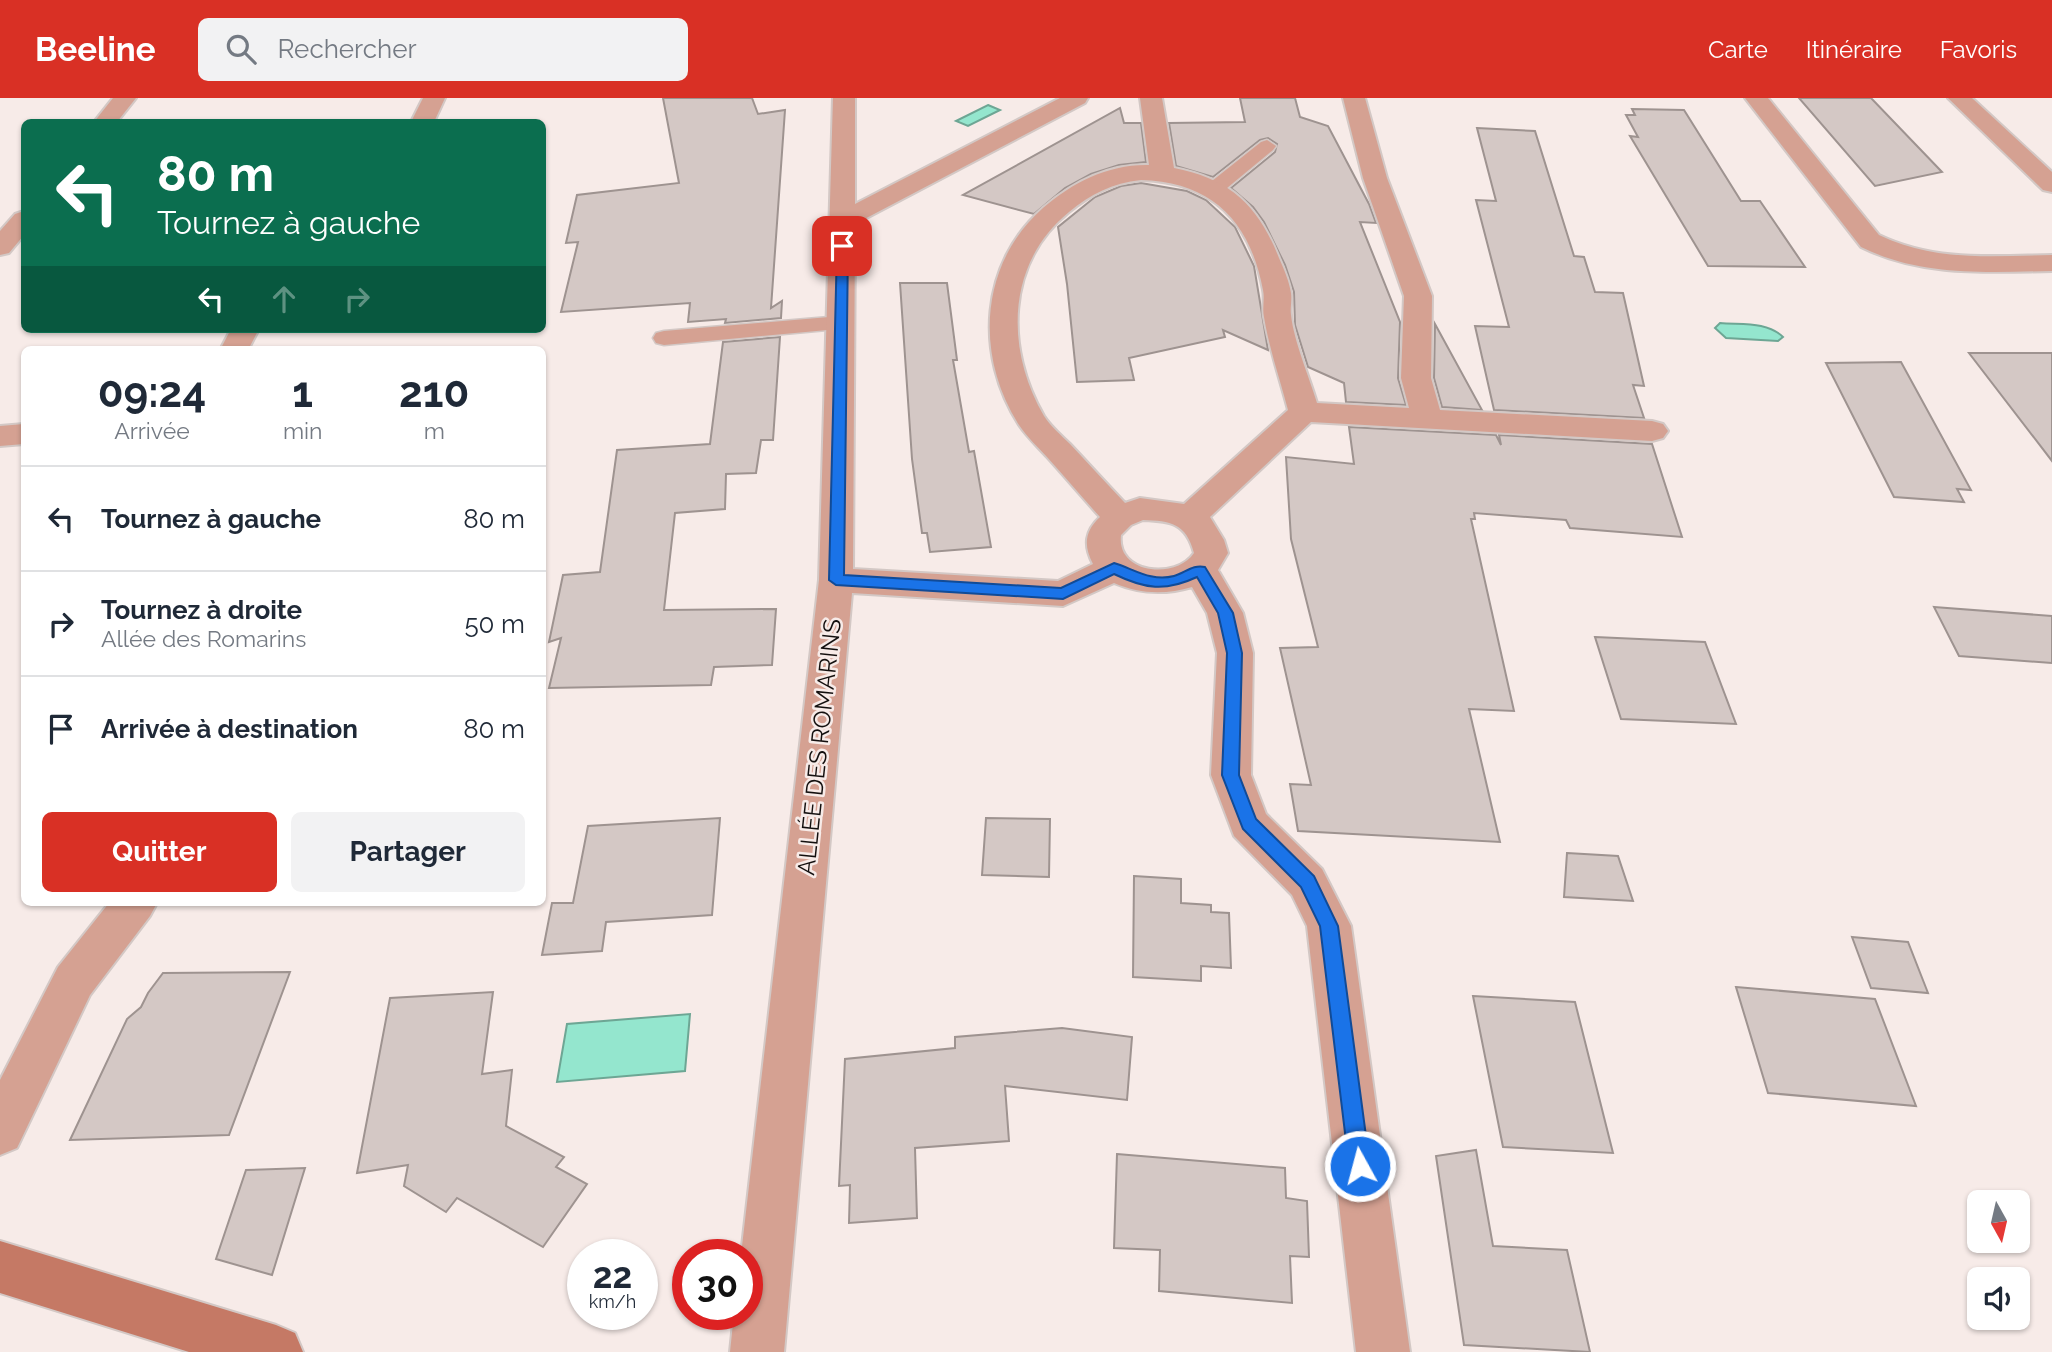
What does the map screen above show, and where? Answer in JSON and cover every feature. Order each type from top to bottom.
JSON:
[{"type":"street","points":[[108,119],[125,98]]},
{"type":"street","points":[[424,119],[435,98]]},
{"type":"street","name":"ALLÉE DES ROMARINS","points":[[757,1352],[836,580],[844,98]]},
{"type":"street","points":[[842,220],[1077,98]]},
{"type":"street","points":[[1151,98],[1162,172]]},
{"type":"street","points":[[1354,98],[1375,178],[1418,296],[1416,378],[1427,418]]},
{"type":"street","points":[[1756,98],[1870,241],[1890,254],[1939,264],[2052,263]]},
{"type":"street","points":[[1959,98],[2052,186]]},
{"type":"street","points":[[1119,517],[1030,419],[1011,373],[1003,315],[1010,274],[1031,231],[1073,194],[1102,178],[1162,172],[1214,189],[1237,204],[1255,227],[1280,300],[1278,314],[1304,412]]},
{"type":"street","points":[[0,247],[21,222]]},
{"type":"street","points":[[1190,517],[1304,412],[1652,431]]},
{"type":"street","points":[[0,436],[21,434]]},
{"type":"street","points":[[1140,509],[1166,510],[1190,517],[1207,533],[1211,553],[1200,570],[1174,582],[1141,581],[1114,568],[1103,550],[1104,532],[1119,517],[1140,509]]},
{"type":"street","points":[[836,580],[1063,594],[1114,568]]},
{"type":"street","points":[[1200,570],[1225,613],[1235,653],[1231,775],[1249,824],[1307,882],[1329,926],[1383,1352]]},
{"type":"street","points":[[0,1131],[75,981],[133,906]]},
{"type":"street","points":[[0,1266],[276,1352]]},
{"type":"lane","points":[[1214,189],[1267,146]]},
{"type":"lane","points":[[664,338],[841,323]]},
{"type":"shaded area","points":[[988,105],[1000,110],[968,126],[956,121]]},
{"type":"shaded area","points":[[1720,323],[1762,326],[1783,337],[1778,341],[1726,338],[1715,328]]},
{"type":"shaded area","points":[[690,1014],[685,1071],[557,1082],[567,1024]]},
{"type":"building","points":[[663,98],[752,98],[758,114],[785,110],[771,308],[782,301],[781,318],[725,323],[726,319],[688,322],[690,303],[561,312],[578,242],[566,243],[577,195],[679,183]]},
{"type":"building","points":[[1240,98],[1295,98],[1300,117],[1328,126],[1369,204],[1376,223],[1360,222],[1400,322],[1398,378],[1406,405],[1346,402],[1344,383],[1308,367],[1295,325],[1294,292],[1285,265],[1264,222],[1253,207],[1231,188],[1275,152],[1277,144],[1268,138],[1260,140],[1213,177],[1176,166],[1169,123],[1245,122]]},
{"type":"building","points":[[1799,98],[1871,98],[1942,172],[1875,186]]},
{"type":"building","points":[[1120,108],[1124,123],[1141,123],[1146,162],[1119,165],[1091,174],[1065,188],[1034,214],[963,195]]},
{"type":"building","points":[[1632,109],[1684,110],[1741,201],[1760,201],[1805,267],[1708,266],[1630,136],[1638,137],[1626,115],[1635,115]]},
{"type":"building","points":[[1477,128],[1535,131],[1574,256],[1584,257],[1595,292],[1623,293],[1644,386],[1633,385],[1644,418],[1494,410],[1475,326],[1509,327],[1476,200],[1496,201]]},
{"type":"building","points":[[1141,183],[1187,191],[1206,200],[1235,227],[1254,266],[1268,350],[1223,330],[1225,337],[1129,358],[1134,380],[1077,382],[1058,227],[1095,197],[1121,186]]},
{"type":"building","points":[[900,283],[947,283],[957,360],[953,360],[969,452],[974,451],[991,547],[930,552],[927,533],[922,533],[912,459]]},
{"type":"building","points":[[1435,324],[1482,410],[1442,407],[1434,378]]},
{"type":"building","points":[[780,337],[773,440],[761,440],[756,473],[726,474],[725,509],[675,513],[664,610],[776,609],[772,665],[714,667],[711,685],[549,688],[561,638],[549,642],[563,575],[600,572],[617,450],[710,444],[723,342]]},
{"type":"building","points":[[1969,353],[2052,353],[2052,461]]},
{"type":"building","points":[[1901,362],[1971,490],[1957,489],[1964,502],[1894,497],[1826,363]]},
{"type":"building","points":[[1349,427],[1496,435],[1501,445],[1499,435],[1652,444],[1682,537],[1570,528],[1566,520],[1474,513],[1475,519],[1471,519],[1514,711],[1469,709],[1500,842],[1298,831],[1290,784],[1311,785],[1280,648],[1318,647],[1291,539],[1286,457],[1354,464]]},
{"type":"building","points":[[1934,607],[2052,616],[2052,663],[1959,656]]},
{"type":"building","points":[[1595,637],[1705,642],[1736,724],[1621,719]]},
{"type":"building","points":[[720,818],[712,915],[606,922],[602,951],[542,955],[552,903],[573,903],[588,826]]},
{"type":"building","points":[[986,818],[1050,819],[1049,877],[982,875]]},
{"type":"building","points":[[1567,853],[1618,856],[1633,901],[1564,897]]},
{"type":"building","points":[[1134,876],[1181,879],[1181,903],[1211,905],[1211,912],[1229,913],[1231,968],[1201,966],[1201,981],[1133,977]]},
{"type":"building","points":[[1852,937],[1908,942],[1928,993],[1871,988]]},
{"type":"building","points":[[290,972],[229,1135],[70,1140],[127,1019],[141,1007],[163,973]]},
{"type":"building","points":[[1736,987],[1875,999],[1916,1106],[1768,1093]]},
{"type":"building","points":[[493,992],[482,1074],[512,1070],[506,1126],[564,1157],[556,1167],[587,1184],[543,1247],[457,1198],[446,1212],[404,1186],[408,1165],[357,1173],[390,998]]},
{"type":"building","points":[[1473,996],[1575,1002],[1613,1153],[1503,1147]]},
{"type":"building","points":[[1062,1028],[1132,1037],[1127,1100],[1005,1086],[1009,1141],[915,1148],[917,1218],[849,1223],[850,1185],[839,1186],[845,1059],[955,1048],[955,1037]]},
{"type":"building","points":[[1476,1150],[1493,1246],[1567,1250],[1590,1352],[1464,1345],[1436,1156]]},
{"type":"building","points":[[1117,1154],[1285,1168],[1286,1198],[1307,1201],[1309,1257],[1290,1256],[1292,1303],[1159,1291],[1160,1250],[1114,1248]]},
{"type":"building","points":[[305,1168],[272,1275],[216,1259],[246,1170]]},
{"type":"route","points":[[842,246],[836,580],[1063,594],[1114,568],[1141,581],[1174,582],[1200,570],[1225,613],[1235,653],[1231,775],[1249,824],[1307,882],[1329,926],[1360,1166]]}]
